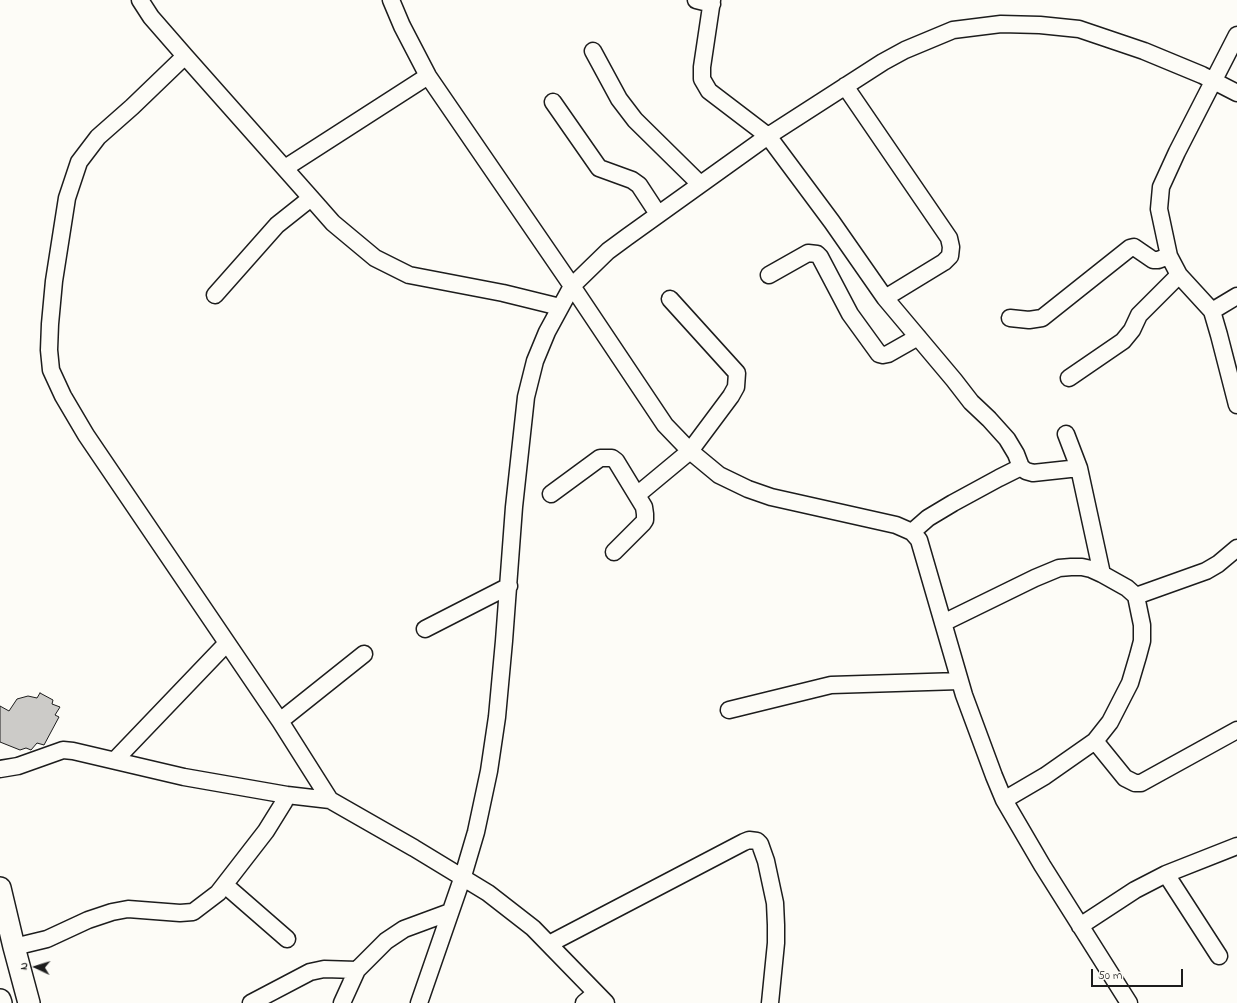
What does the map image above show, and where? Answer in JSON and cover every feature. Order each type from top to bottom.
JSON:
[{"type":"main road","points":[[0,888],[29,1003]]},
{"type":"street","points":[[140,0],[151,17],[311,198],[333,222],[375,258],[409,274],[503,293],[560,307]]},
{"type":"street","points":[[391,0],[402,26],[428,76],[665,425],[690,451],[719,475],[748,489],[771,497],[896,525],[912,532],[919,540],[973,722],[1004,800],[1080,926],[1129,1003]]},
{"type":"street","points":[[696,0],[712,2],[702,67],[702,79],[708,91],[768,136],[832,222],[885,298],[971,402],[1007,439],[1016,454],[1021,468],[1026,471],[1033,472],[1079,468]]},
{"type":"street","points":[[419,1003],[463,876],[478,825],[490,771],[497,717],[515,499],[526,397],[535,361],[560,307],[572,286],[608,252],[658,214],[768,136],[884,62],[905,50],[953,30],[1001,24],[1040,25],[1079,29],[1144,51],[1214,81],[1237,93]]},
{"type":"street","points":[[1237,35],[1161,186],[1159,209],[1169,256],[1179,275],[1212,312],[1237,405]]},
{"type":"street","points":[[594,51],[619,99],[635,120],[700,184]]},
{"type":"street","points":[[185,56],[132,107],[98,137],[79,162],[67,198],[61,234],[50,317],[49,350],[51,370],[63,396],[86,435],[280,721],[330,800]]},
{"type":"street","points":[[285,168],[428,76]]},
{"type":"street","points":[[845,86],[948,238],[951,247],[950,256],[944,262],[885,298]]},
{"type":"street","points":[[553,102],[600,168],[632,180],[638,185],[658,214]]},
{"type":"street","points":[[215,295],[277,225],[311,198]]},
{"type":"street","points":[[1010,318],[1030,320],[1042,318],[1130,248],[1134,247],[1153,260],[1158,260],[1169,256]]},
{"type":"street","points":[[769,275],[808,253],[817,254],[850,314],[879,354],[888,354],[918,337]]},
{"type":"street","points":[[1069,378],[1123,341],[1132,330],[1139,315],[1179,275]]},
{"type":"street","points":[[1212,312],[1237,296]]},
{"type":"street","points":[[637,495],[690,451],[736,387],[737,373],[670,299]]},
{"type":"street","points":[[1066,434],[1079,468],[1102,574]]},
{"type":"street","points":[[551,494],[600,458],[612,458],[616,461],[644,507],[645,520],[614,552]]},
{"type":"street","points":[[912,532],[928,518],[948,506],[999,478],[1021,468]]},
{"type":"street","points":[[1136,596],[1206,571],[1218,564],[1237,548]]},
{"type":"street","points":[[943,623],[1035,578],[1059,568],[1082,567],[1091,569],[1127,588],[1136,596],[1142,625],[1142,641],[1130,683],[1110,722],[1095,741],[1045,776],[1004,800]]},
{"type":"street","points":[[425,629],[509,586]]},
{"type":"street","points":[[115,760],[227,643]]},
{"type":"street","points":[[280,721],[364,654]]},
{"type":"street","points":[[729,710],[831,685],[960,681]]},
{"type":"street","points":[[1095,741],[1125,778],[1135,783],[1141,783],[1237,730]]},
{"type":"street","points":[[0,769],[18,766],[63,750],[82,752],[184,777],[287,795],[330,800],[463,876],[488,893],[533,928],[549,944],[595,1000]]},
{"type":"street","points":[[14,947],[47,939],[88,920],[112,912],[128,909],[180,913],[193,912],[218,893],[225,885],[266,831],[287,795]]},
{"type":"street","points":[[549,944],[744,842],[749,840],[757,841],[760,844],[766,861],[774,903],[776,925],[776,943],[770,1003]]},
{"type":"street","points":[[1080,926],[1135,890],[1166,874],[1237,846]]},
{"type":"street","points":[[1166,874],[1219,956]]},
{"type":"street","points":[[225,885],[287,939]]},
{"type":"street","points":[[342,1003],[357,970],[386,940],[404,928],[450,912]]},
{"type":"street","points":[[251,1003],[310,972],[324,969],[357,970]]},
{"type":"building","points":[[40,693],[53,700],[52,704],[60,707],[55,715],[59,717],[44,745],[37,743],[31,750],[26,748],[20,750],[0,742],[0,706],[9,711],[17,699],[28,696],[37,698]]}]
